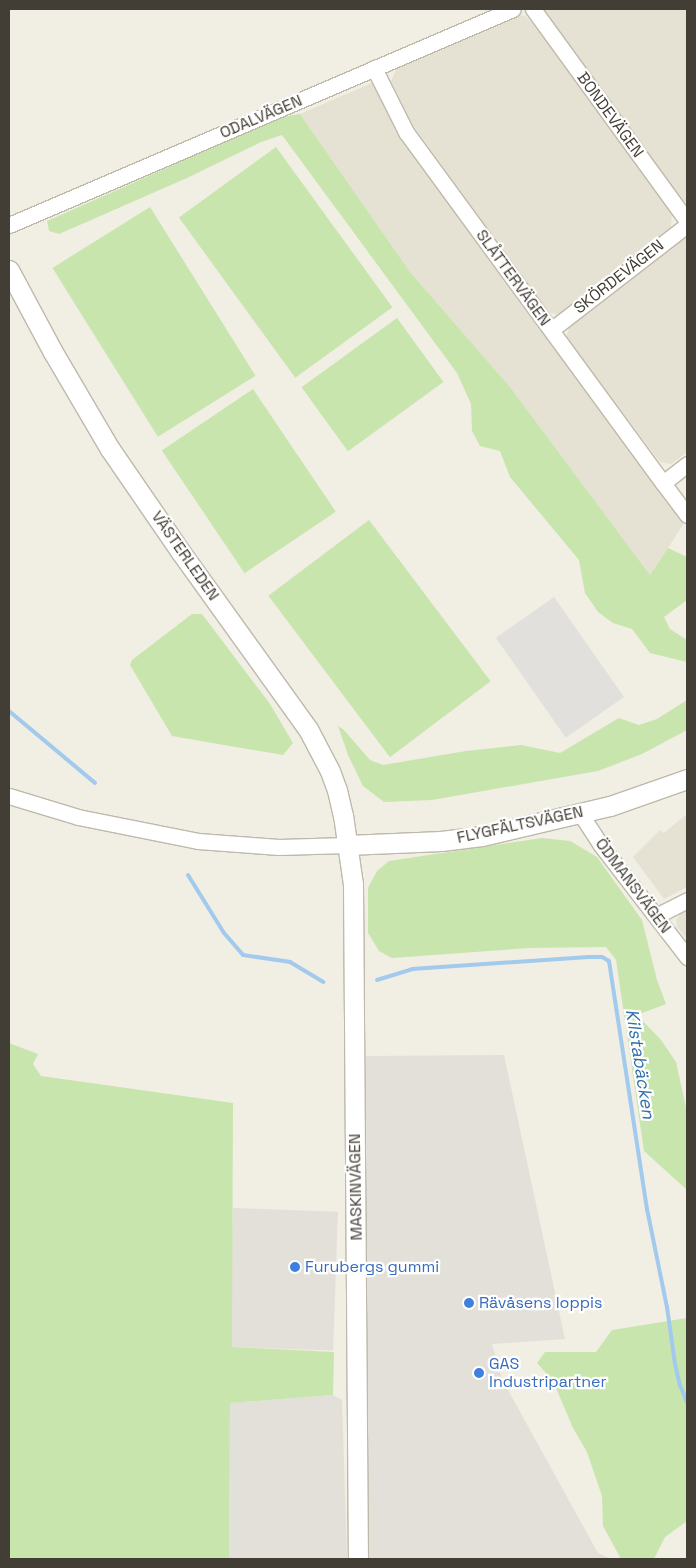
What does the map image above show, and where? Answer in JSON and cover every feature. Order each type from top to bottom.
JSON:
[{"type":"street","name":"ODALVÄGEN","points":[[9,225],[512,9]]},
{"type":"street","name":"BONDEVÄGEN","points":[[533,9],[687,223]]},
{"type":"street","name":"SLÅTTERVÄGEN","points":[[374,68],[406,132],[687,515]]},
{"type":"street","name":"SKÖRDEVÄGEN","points":[[551,330],[687,223]]},
{"type":"street","name":"VÄSTERLEDEN","points":[[9,270],[53,352],[110,449],[180,551],[304,722],[321,750],[337,790],[348,845]]},
{"type":"street","points":[[663,482],[687,464]]},
{"type":"street","name":"FLYGFÄLTSVÄGEN","points":[[348,845],[432,842],[482,836],[580,814],[636,798],[687,779]]},
{"type":"street","points":[[9,796],[86,818],[198,841],[279,847],[348,845]]},
{"type":"street","name":"ÖDMANSVÄGEN","points":[[580,814],[600,844],[687,957]]},
{"type":"street","name":"MASKINVÄGEN","points":[[348,845],[353,884],[358,1559]]},
{"type":"street","points":[[656,916],[687,900]]},
{"type":"shaded area","points":[[540,9],[687,9],[687,201],[683,201]]},
{"type":"shaded area","points":[[517,15],[525,16],[533,24],[672,213],[671,227],[560,315],[548,312],[412,124],[391,81],[398,66]]},
{"type":"shaded area","points":[[372,83],[381,89],[396,127],[685,522],[650,575],[510,387],[410,272],[300,114]]},
{"type":"shaded area","points":[[683,237],[687,238],[687,452],[671,464],[660,462],[566,337],[570,325]]},
{"type":"shaded area","points":[[554,597],[624,697],[566,738],[496,638]]},
{"type":"shaded area","points":[[687,814],[687,887],[664,899],[633,857],[660,830],[664,833]]},
{"type":"shaded area","points":[[687,908],[687,939],[677,927],[676,920],[682,911]]},
{"type":"shaded area","points":[[504,1055],[565,1339],[492,1344],[502,1379],[598,1553],[612,1559],[367,1559],[366,1056]]},
{"type":"shaded area","points":[[233,1208],[338,1212],[333,1351],[228,1347]]},
{"type":"shaded area","points":[[333,1395],[342,1400],[347,1559],[229,1559],[230,1403]]},
{"type":"green space","points":[[300,114],[410,272],[510,387],[650,575],[668,548],[687,557],[687,600],[664,617],[670,629],[687,640],[687,662],[650,653],[632,629],[613,623],[598,612],[585,593],[579,560],[510,477],[500,451],[480,446],[472,431],[471,404],[457,373],[282,135],[261,142],[187,178],[59,234],[49,231],[47,221],[282,117]]},
{"type":"green space","points":[[276,147],[392,307],[295,378],[179,218]]},
{"type":"green space","points":[[150,207],[255,376],[158,437],[52,268]]},
{"type":"green space","points":[[397,318],[443,382],[348,451],[302,387]]},
{"type":"green space","points":[[253,389],[336,512],[245,573],[162,451]]},
{"type":"green space","points":[[369,520],[491,681],[390,757],[268,596]]},
{"type":"green space","points":[[192,614],[202,614],[270,704],[293,743],[283,755],[172,736],[130,665],[132,660]]},
{"type":"green space","points":[[687,700],[687,730],[642,754],[598,771],[432,800],[384,802],[363,786],[348,755],[338,726],[344,730],[370,760],[383,765],[466,751],[521,745],[560,753],[619,718],[639,725],[657,719]]},
{"type":"green space","points":[[542,838],[570,841],[597,857],[642,920],[657,980],[666,1004],[637,1015],[661,1040],[676,1062],[687,1112],[687,1190],[644,1151],[616,960],[606,947],[530,948],[392,958],[379,951],[368,933],[368,888],[377,871],[389,861]]},
{"type":"green space","points":[[9,1043],[38,1054],[33,1064],[41,1076],[233,1103],[232,1347],[334,1352],[333,1395],[230,1403],[229,1559],[9,1559]]},
{"type":"green space","points":[[687,1318],[687,1521],[665,1537],[654,1559],[621,1559],[603,1526],[602,1496],[587,1452],[573,1428],[553,1381],[537,1363],[545,1352],[596,1352],[612,1330]]},
{"type":"waterway","name":"Kilstabäcken","points":[[9,711],[95,783]]},
{"type":"waterway","name":"Kilstabäcken","points":[[188,875],[224,933],[243,955],[290,962],[323,982]]},
{"type":"waterway","name":"Kilstabäcken","points":[[377,980],[412,969],[589,957],[602,957],[609,961],[647,1209],[667,1307],[675,1364],[680,1385],[687,1402]]},
{"type":"place","name":"Furubergs gummi","points":[[295,1267]]},
{"type":"place","name":"Rävåsens loppis","points":[[469,1303]]},
{"type":"place","name":"GAS Industripartner","points":[[479,1373]]}]
